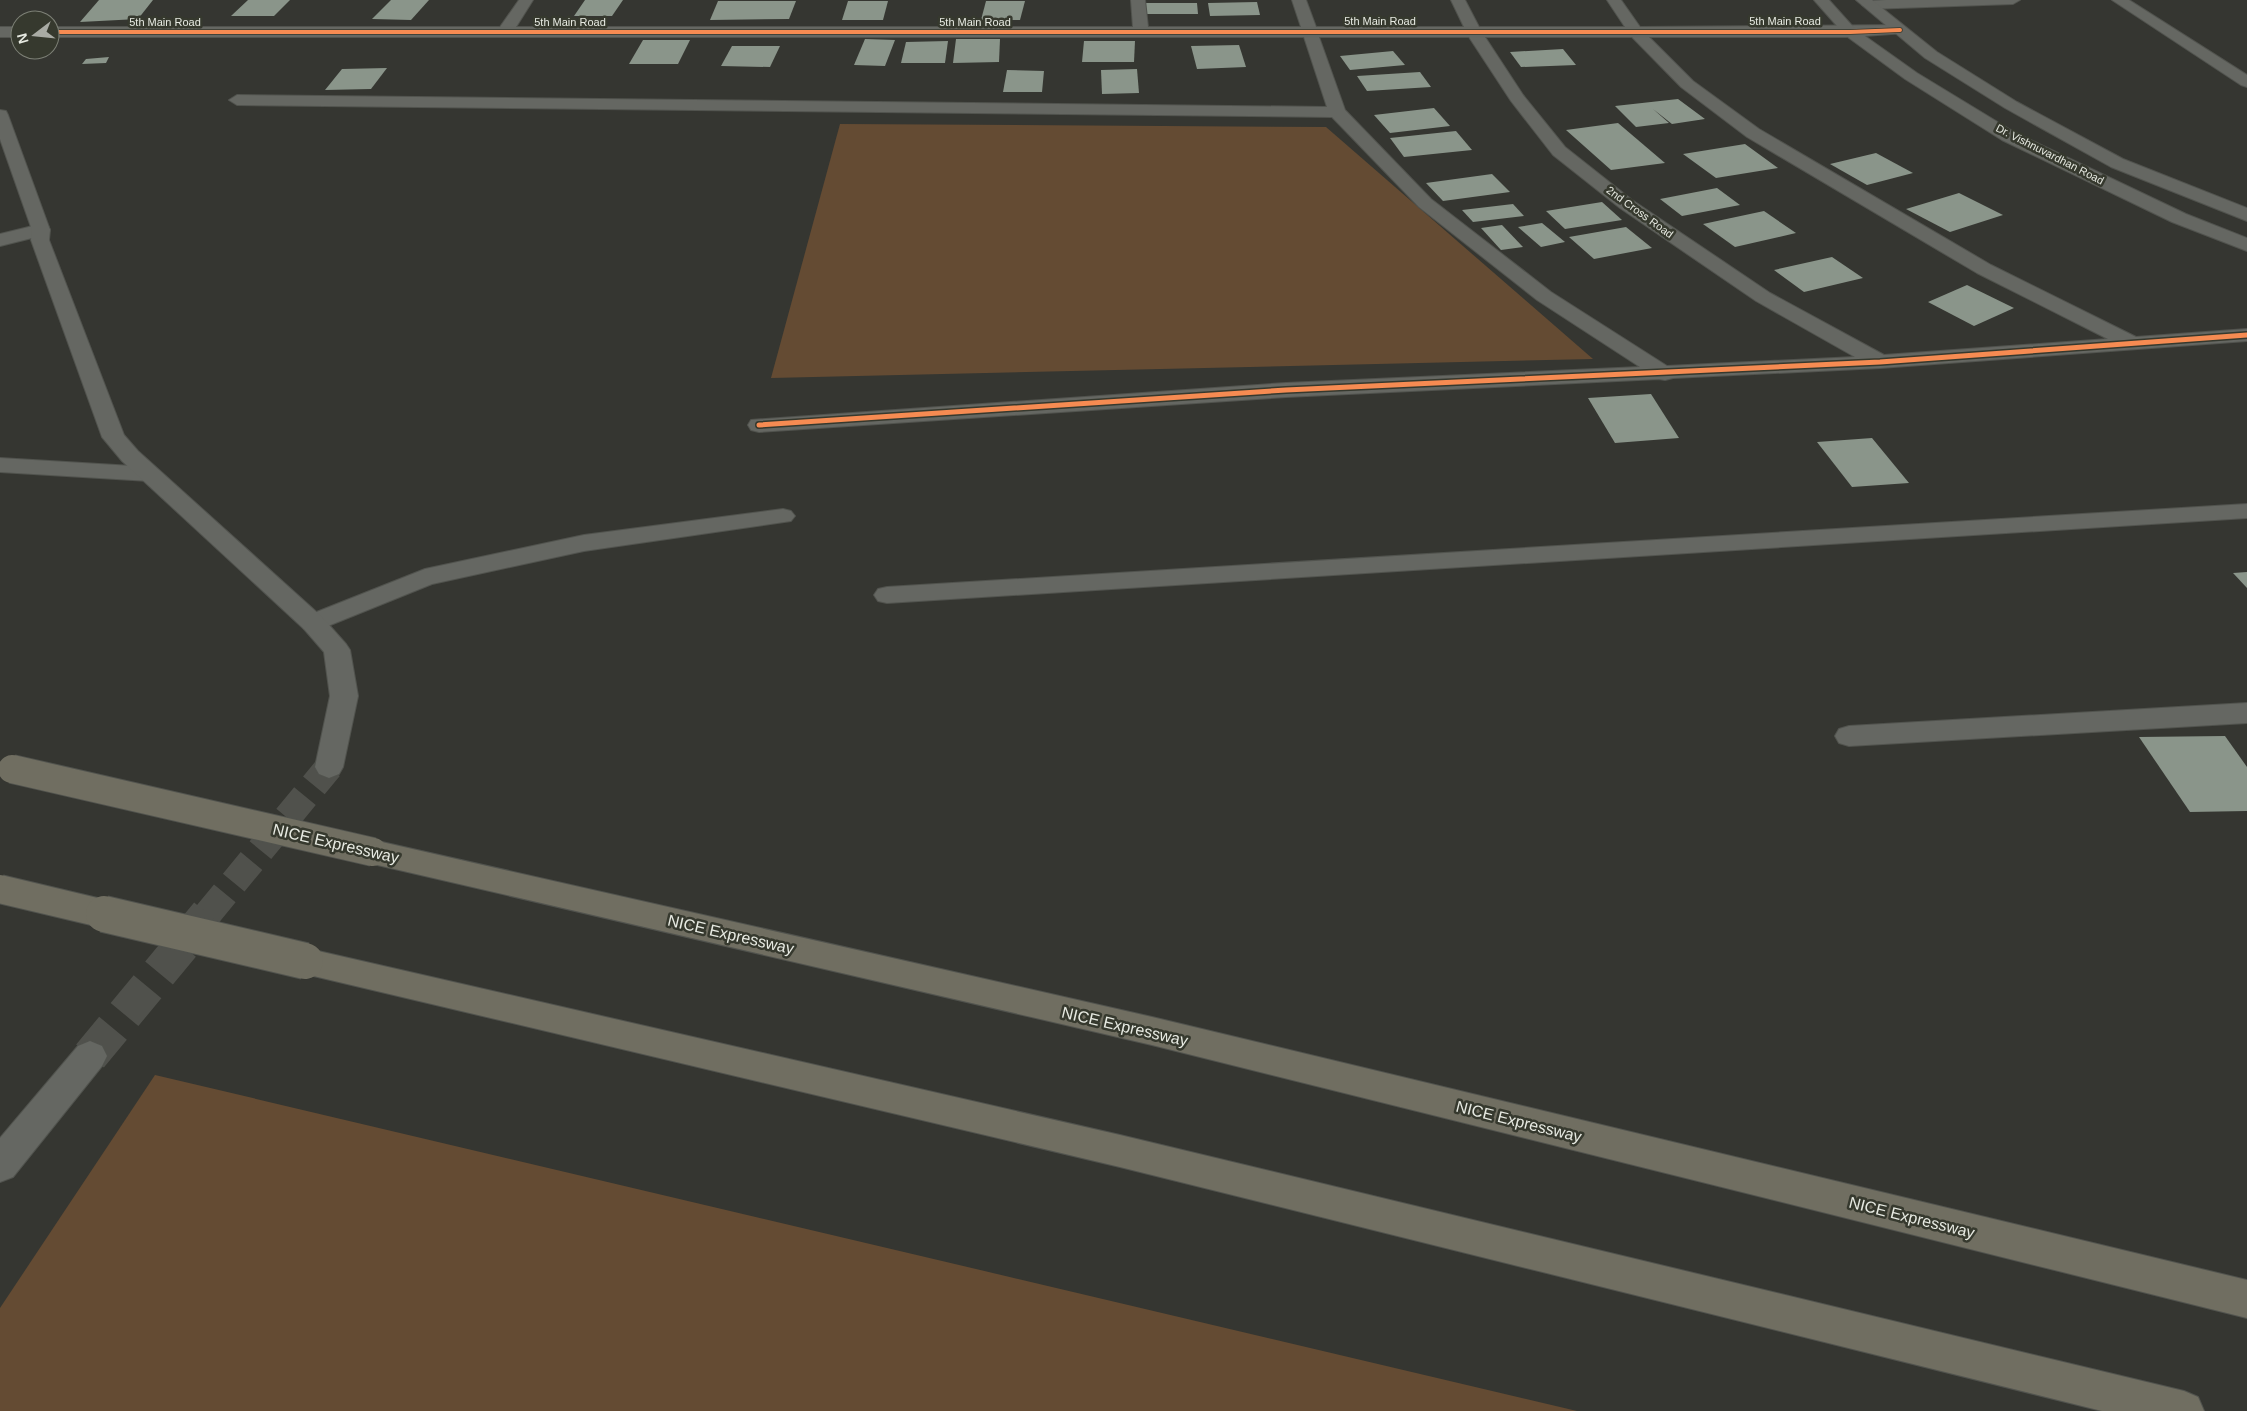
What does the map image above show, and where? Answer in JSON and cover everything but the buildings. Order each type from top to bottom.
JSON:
[{"type":"highway","name":"NICE Expressway","points":[[6,767],[1152,1032],[2247,1299]]},
{"type":"highway","points":[[0,890],[1120,1151],[2184,1411]]},
{"type":"street","points":[[504,32],[526,0]]},
{"type":"street","points":[[1138,0],[1141,32]]},
{"type":"street","points":[[1299,0],[1337,112],[1425,203],[1544,296],[1665,374]]},
{"type":"street","name":"2nd Cross Road","points":[[1458,0],[1474,32],[1517,98],[1559,151],[1626,204],[1763,297],[1880,362]]},
{"type":"street","points":[[1614,0],[1634,30],[1687,84],[1753,133],[1984,269],[2132,343]]},
{"type":"street","name":"Dr. Vishnuvardhan Road","points":[[1821,0],[1850,32],[1911,76],[2008,136],[2179,218],[2247,245]]},
{"type":"street","points":[[1866,2],[2013,0]]},
{"type":"street","points":[[2119,0],[2247,82]]},
{"type":"street","name":"Dr. Vishnuvardhan Road","points":[[1866,2],[1931,54],[2010,105],[2117,163],[2246,214]]},
{"type":"street","name":"5th Main Road","points":[[60,32],[1474,32],[1634,30],[1850,32],[1900,30]]},
{"type":"street","points":[[237,100],[1337,112]]},
{"type":"street","points":[[0,114],[5,150],[41,230],[40,240],[113,437],[149,474],[313,623],[338,650],[344,696],[329,767]]},
{"type":"street","points":[[0,240],[41,230]]},
{"type":"street","points":[[759,424],[1286,390],[1665,374],[1880,362],[2247,335]]},
{"type":"street","points":[[0,465],[149,474]]},
{"type":"street","points":[[887,595],[2247,511]]},
{"type":"street","points":[[313,623],[425,577],[584,543],[783,516]]},
{"type":"street","points":[[1849,736],[2247,713]]},
{"type":"street","points":[[0,1165],[90,1056]]},
{"type":"shaded area","points":[[840,124],[1326,127],[1593,359],[771,378]]},
{"type":"shaded area","points":[[155,1075],[1577,1411],[0,1411],[0,1308]]},
{"type":"tunnel","points":[[207,915],[329,767]]},
{"type":"tunnel","points":[[90,1056],[208,914]]},
{"type":"cycle path","points":[[60,32],[1850,32],[1900,30]]},
{"type":"cycle path","points":[[759,425],[1286,390],[1880,362],[2247,335]]}]
